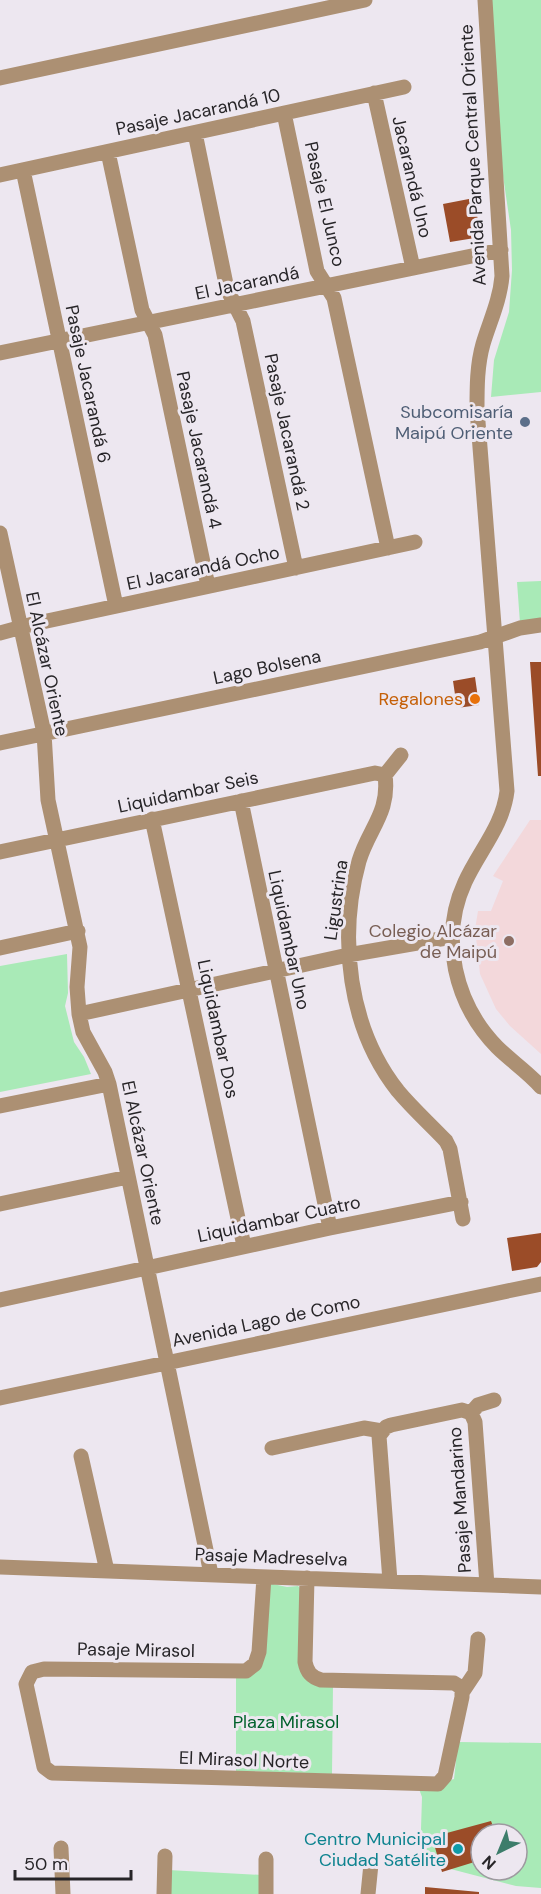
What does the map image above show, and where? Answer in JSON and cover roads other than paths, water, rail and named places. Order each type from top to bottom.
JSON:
[{"type":"street","points":[[0,78],[365,0]]},
{"type":"street","name":"Avenida Parque Central Oriente","points":[[485,0],[501,250],[500,296],[481,354],[477,400],[507,796],[497,826],[465,880],[459,897],[452,937],[457,978],[475,1019],[498,1047],[541,1087]]},
{"type":"street","name":"Pasaje Jacarandá 10","points":[[0,175],[404,87]]},
{"type":"street","name":"Jacarandá Uno","points":[[374,93],[413,268]]},
{"type":"street","name":"Pasaje El Junco","points":[[284,113],[317,272],[334,298],[388,548]]},
{"type":"street","name":"Pasaje Jacarandá 2","points":[[195,133],[227,290],[243,321],[296,568]]},
{"type":"street","name":"Pasaje Jacarandá 4","points":[[108,152],[142,310],[155,335],[208,586]]},
{"type":"street","name":"Pasaje Jacarandá 6","points":[[23,170],[116,606]]},
{"type":"street","name":"El Jacarandá","points":[[0,353],[501,250]]},
{"type":"street","name":"El Alcázar Oriente","points":[[0,536],[44,733],[45,788],[81,947],[77,987],[79,1014],[83,1032],[109,1084],[211,1574]]},
{"type":"street","name":"El Jacarandá Ocho","points":[[0,633],[415,542]]},
{"type":"street","name":"Lago Bolsena","points":[[0,742],[480,642],[520,627],[541,625]]},
{"type":"street","points":[[385,775],[401,755]]},
{"type":"street","name":"Liquidambar Seis","points":[[0,852],[375,773],[385,775]]},
{"type":"street","name":"Ligustrina","points":[[385,775],[385,802],[364,846],[354,882],[348,955],[358,1007],[372,1047],[398,1091],[446,1141],[450,1149],[464,1219]]},
{"type":"street","name":"Liquidambar Uno","points":[[241,801],[330,1228]]},
{"type":"street","name":"Liquidambar Dos","points":[[152,819],[244,1246]]},
{"type":"street","points":[[0,948],[78,931]]},
{"type":"street","points":[[79,1014],[348,955],[452,937]]},
{"type":"street","points":[[0,1106],[109,1084]]},
{"type":"street","points":[[0,1204],[128,1177]]},
{"type":"street","name":"Liquidambar Cuatro","points":[[0,1300],[244,1246],[461,1202]]},
{"type":"street","name":"Avenida Lago de Como","points":[[0,1398],[541,1284]]},
{"type":"street","name":"Pasaje Mandarino","points":[[471,1413],[478,1405],[494,1400]]},
{"type":"street","name":"Pasaje Mandarino","points":[[272,1448],[364,1428],[382,1431],[391,1425],[462,1410],[471,1413],[475,1422],[487,1585]]},
{"type":"street","points":[[382,1431],[379,1441],[390,1581]]},
{"type":"street","points":[[81,1456],[107,1571]]},
{"type":"street","name":"Pasaje Madreselva","points":[[1,1563],[107,1571],[541,1587]]},
{"type":"street","name":"Pasaje Mirasol","points":[[49,1772],[42,1763],[26,1684],[32,1672],[44,1669],[246,1671],[255,1664],[259,1652],[264,1577]]},
{"type":"street","points":[[307,1578],[305,1662],[310,1674],[321,1680],[454,1683],[463,1691],[475,1673],[478,1639]]},
{"type":"street","name":"El Mirasol Norte","points":[[49,1772],[438,1784],[445,1776],[463,1691]]},
{"type":"street","points":[[61,1848],[63,1894]]},
{"type":"street","points":[[164,1894],[165,1856]]},
{"type":"street","points":[[266,1859],[266,1894]]},
{"type":"street","points":[[368,1894],[371,1864]]},
{"type":"place","name":"Subcomisaría Maipú Oriente","points":[[525,422]]},
{"type":"place","name":"Regalones","points":[[475,699]]},
{"type":"place","name":"Colegio Alcázar de Maipú","points":[[509,941]]},
{"type":"place","name":"Centro Municipal Ciudad Satélite","points":[[458,1849]]},
{"type":"park label","name":"Plaza Mirasol","points":[[286,1722]]}]
